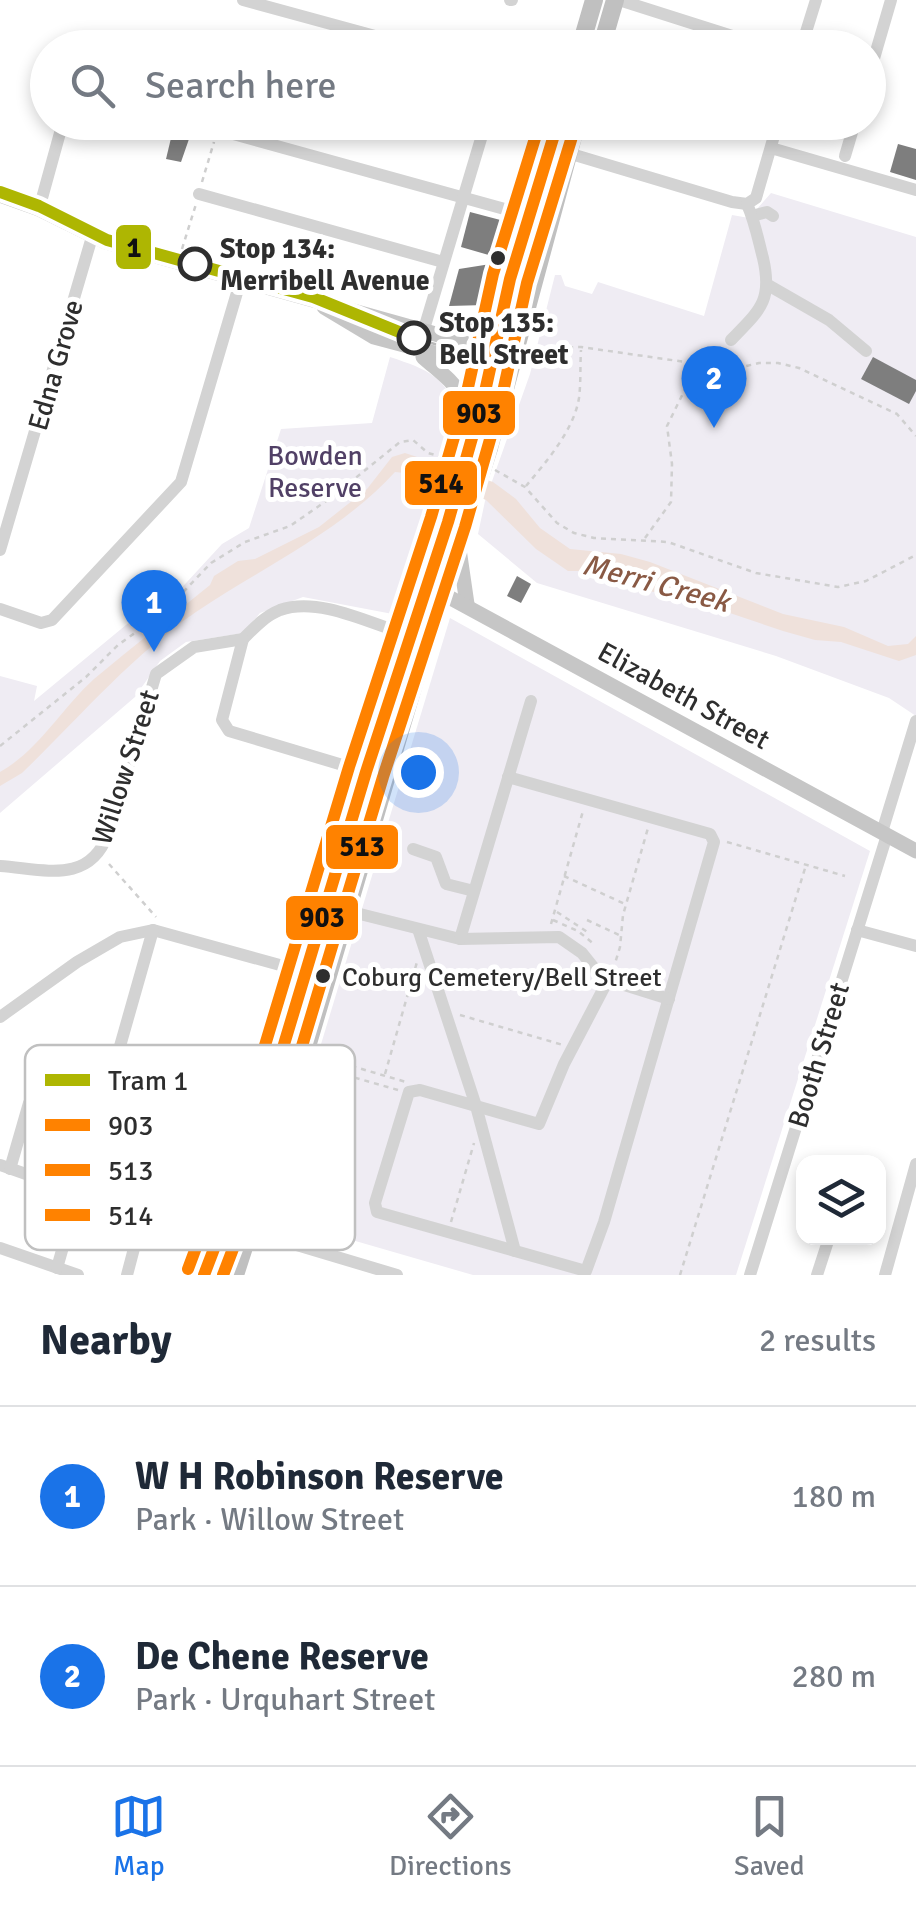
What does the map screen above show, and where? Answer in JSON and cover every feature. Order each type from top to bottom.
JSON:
[{"type":"highway","points":[[585,30],[594,0]]},
{"type":"highway","points":[[606,30],[617,0]]},
{"type":"highway","points":[[307,1045],[386,778],[434,589],[463,500],[500,316],[553,140]]},
{"type":"highway","points":[[477,443],[514,358],[572,140]]},
{"type":"highway","points":[[510,279],[533,284]]},
{"type":"highway","points":[[285,1045],[408,636],[459,544],[463,500]]},
{"type":"highway","points":[[213,1250],[204,1274],[235,1274],[244,1250]]},
{"type":"main road","points":[[0,195],[39,209],[92,238],[432,331],[491,359]]},
{"type":"main road","points":[[307,298],[364,333],[416,350],[514,358]]},
{"type":"main road","points":[[432,331],[478,327],[500,316]]},
{"type":"main road","points":[[416,350],[459,389],[477,443]]},
{"type":"main road","points":[[459,544],[467,604]]},
{"type":"main road","name":"Elizabeth Street","points":[[434,589],[916,851]]},
{"type":"street","points":[[243,0],[353,30]]},
{"type":"street","points":[[617,0],[713,30]]},
{"type":"street","points":[[807,30],[816,0]]},
{"type":"street","points":[[882,30],[891,0]]},
{"type":"street","points":[[39,209],[59,140]]},
{"type":"street","points":[[255,140],[530,216]]},
{"type":"street","points":[[432,331],[444,262],[480,140]]},
{"type":"street","points":[[731,340],[756,314],[768,285],[752,206],[773,140]]},
{"type":"street","points":[[845,156],[850,140]]},
{"type":"street","points":[[771,148],[916,190]]},
{"type":"street","points":[[568,154],[752,206],[773,216]]},
{"type":"street","points":[[199,194],[444,262]]},
{"type":"street","name":"Edna Grove","points":[[0,550],[92,238]]},
{"type":"street","points":[[0,609],[40,623],[52,620],[182,482],[241,280]]},
{"type":"street","points":[[768,285],[828,320],[866,351]]},
{"type":"street","points":[[386,778],[229,730],[222,720],[243,639],[278,611],[302,606],[338,613],[408,636]]},
{"type":"street","name":"Willow Street","points":[[0,866],[67,871],[89,864],[102,851],[108,834],[156,674],[194,647],[243,639]]},
{"type":"street","points":[[460,938],[532,701]]},
{"type":"street","name":"Booth Street","points":[[750,1275],[857,930],[916,721]]},
{"type":"street","points":[[508,777],[713,838],[714,848],[604,1222],[586,1271],[377,1212],[374,1207],[411,1092],[540,1122],[608,980]]},
{"type":"street","points":[[413,849],[436,857],[446,884],[474,892]]},
{"type":"street","points":[[348,910],[460,938],[548,935],[570,942],[598,975],[668,999]]},
{"type":"street","points":[[120,1045],[155,923]]},
{"type":"street","points":[[0,1017],[77,962],[120,937],[155,923],[328,978]]},
{"type":"street","points":[[418,928],[476,1106],[515,1251]]},
{"type":"street","points":[[857,930],[916,946]]},
{"type":"street","points":[[5,1167],[25,1114]]},
{"type":"street","points":[[885,1275],[916,1164]]},
{"type":"street","points":[[818,1275],[826,1245]]},
{"type":"street","points":[[0,1248],[66,1272]]},
{"type":"street","points":[[127,1275],[134,1250]]},
{"type":"street","points":[[312,1250],[397,1275]]},
{"type":"path","points":[[644,539],[671,502],[667,426],[688,382],[731,340]]},
{"type":"path","points":[[514,358],[567,346],[734,370],[759,362],[778,362],[896,414],[916,436]]},
{"type":"path","points":[[524,487],[558,442],[575,411],[581,347]]},
{"type":"path","points":[[0,746],[180,596],[211,563],[245,542],[290,526],[400,442],[413,440],[428,452],[457,460]]},
{"type":"path","points":[[484,467],[524,487],[557,523],[574,533],[594,538],[668,542],[756,574],[838,588],[866,581],[916,554]]},
{"type":"path","points":[[548,935],[586,799]]},
{"type":"path","points":[[608,980],[618,959],[626,905],[651,817]]},
{"type":"path","points":[[713,838],[846,876]]},
{"type":"path","points":[[109,864],[155,923]]},
{"type":"path","points":[[680,1275],[806,865]]},
{"type":"path","points":[[564,876],[626,905]]},
{"type":"path","points":[[554,910],[589,933]]},
{"type":"path","points":[[552,919],[594,944]]},
{"type":"path","points":[[587,920],[620,936]]},
{"type":"path","points":[[384,1076],[424,949]]},
{"type":"path","points":[[443,1010],[574,1048]]},
{"type":"path","points":[[355,1067],[410,1083],[411,1092],[355,1077]]},
{"type":"path","points":[[448,1232],[480,1122]]},
{"type":"green space","points":[[771,193],[916,237],[916,716],[889,698],[776,656],[537,583],[478,534],[485,501],[530,374],[555,275],[561,275],[565,286],[592,294],[598,282],[704,316],[732,215],[749,218]]},
{"type":"green space","name":"Bowden Reserve","points":[[390,357],[434,376],[448,392],[460,416],[435,514],[398,615],[303,597],[260,613],[243,633],[186,642],[160,661],[135,697],[0,813],[0,676],[37,686],[34,701],[155,601],[163,608],[222,544],[249,528],[281,429],[372,423]]},
{"type":"green space","points":[[450,618],[870,851],[736,1275],[473,1275],[355,1241],[355,1045],[321,1045]]},
{"type":"water","name":"Merri Creek","points":[[405,453],[493,482],[516,499],[540,528],[570,549],[621,554],[650,562],[783,614],[844,627],[888,646],[908,644],[916,636],[916,655],[899,661],[841,642],[783,631],[715,608],[706,599],[640,590],[595,571],[568,571],[536,549],[486,500],[425,475],[395,472],[325,531],[172,629],[127,668],[22,773],[0,786],[0,772],[38,741],[82,690],[210,585],[214,576],[238,561],[255,559],[319,527],[367,489],[392,457]]},
{"type":"building","points":[[171,140],[189,140],[181,162],[166,159]]},
{"type":"building","points":[[898,144],[916,149],[916,180],[890,172]]},
{"type":"building","points":[[470,212],[508,222],[499,258],[461,247]]},
{"type":"building","points":[[497,263],[485,305],[449,306],[459,269]]},
{"type":"building","points":[[873,357],[916,380],[916,391],[909,404],[861,379]]},
{"type":"building","points":[[517,576],[531,584],[521,603],[507,596]]},
{"type":"tram line","name":"1","points":[[0,192],[39,206],[107,240],[313,297],[414,338]]},
{"type":"tram line","points":[[414,338],[466,353]]},
{"type":"transit line","name":"514","points":[[265,1045],[349,767],[431,517],[467,392],[493,274],[534,140]]},
{"type":"transit line","name":"903","points":[[284,1045],[366,772],[448,522],[484,396],[510,279],[552,140]]},
{"type":"transit line","name":"513","points":[[302,1045],[383,777],[465,527],[501,401],[527,283],[571,140]]},
{"type":"transit line","name":"514","points":[[188,1269],[195,1250]]},
{"type":"transit line","name":"903","points":[[204,1275],[214,1250]]},
{"type":"transit line","name":"513","points":[[223,1275],[233,1250]]},
{"type":"place","name":"Stop 134: Merribell Avenue","points":[[195,264]]},
{"type":"place","name":"Stop 135: Bell Street","points":[[414,338]]},
{"type":"place","name":"De Chene Reserve","points":[[714,428]]},
{"type":"place","name":"W H Robinson Reserve","points":[[154,652]]},
{"type":"place","name":"Coburg Cemetery/Bell Street","points":[[323,976]]}]
